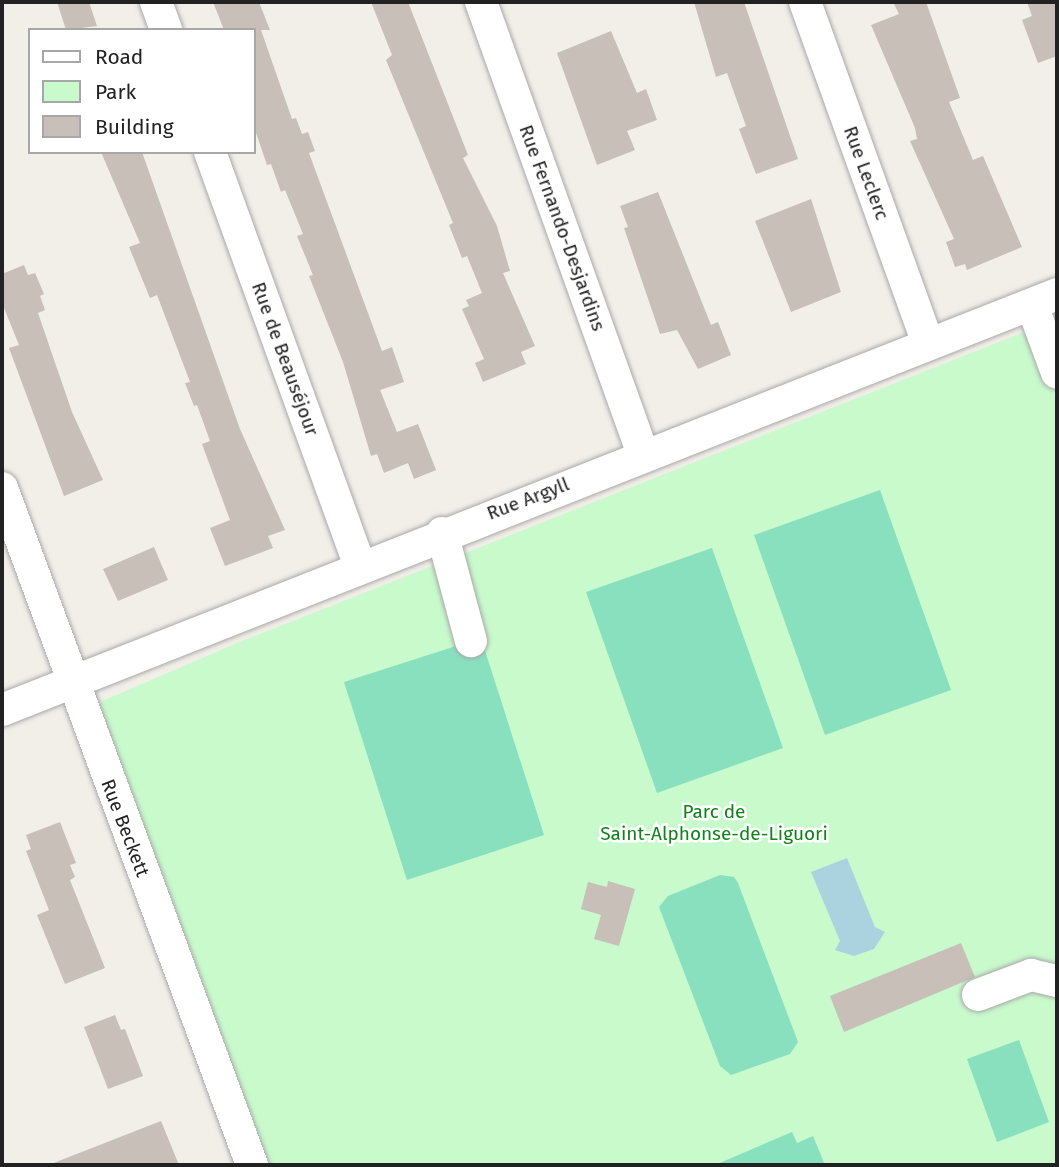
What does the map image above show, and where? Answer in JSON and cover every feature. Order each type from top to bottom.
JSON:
[{"type":"street","points":[[156,2],[165,28]]},
{"type":"street","name":"Rue Fernando-Desjardins","points":[[481,2],[642,454]]},
{"type":"street","name":"Rue Leclerc","points":[[805,2],[929,344]]},
{"type":"street","name":"Rue de Beauséjour","points":[[211,154],[360,566]]},
{"type":"street","points":[[1044,300],[1057,373]]},
{"type":"street","name":"Rue Argyll","points":[[2,710],[642,454],[1044,300]]},
{"type":"street","name":"Rue Beckett","points":[[2,488],[71,683],[252,1165]]},
{"type":"street","points":[[443,533],[471,641]]},
{"type":"street","points":[[978,995],[1031,975],[1057,981]]},
{"type":"green space","name":"Parc de Saint-Alphonse-de-Liguori","points":[[1057,319],[1057,1165],[268,1165],[100,724],[100,702],[237,643]]},
{"type":"green space","points":[[880,490],[951,690],[825,735],[754,535]]},
{"type":"green space","points":[[712,548],[783,748],[657,793],[586,592]]},
{"type":"green space","points":[[481,638],[544,835],[407,880],[344,682]]},
{"type":"green space","points":[[720,875],[734,877],[738,883],[798,1042],[790,1054],[731,1075],[720,1066],[659,907],[668,896]]},
{"type":"green space","points":[[1019,1040],[1049,1122],[997,1142],[967,1059]]},
{"type":"green space","points":[[792,1132],[797,1143],[813,1136],[825,1165],[715,1165]]},
{"type":"water","points":[[847,858],[875,927],[885,932],[874,949],[854,956],[835,950],[840,941],[811,872]]},
{"type":"building","points":[[57,2],[89,2],[97,26],[65,28]]},
{"type":"building","points":[[213,2],[259,2],[270,30],[261,30],[292,119],[296,118],[302,134],[308,132],[315,151],[309,153],[382,351],[392,347],[404,382],[380,390],[397,432],[418,424],[436,470],[414,479],[408,463],[384,473],[377,454],[371,456],[343,362],[309,276],[313,275],[297,236],[303,234],[285,190],[281,192],[271,164],[267,165],[256,133],[256,28],[223,28]]},
{"type":"building","points":[[371,2],[408,2],[468,155],[463,158],[497,226],[510,271],[503,273],[535,346],[521,352],[526,364],[483,382],[475,363],[484,359],[462,309],[469,306],[466,300],[482,293],[467,256],[462,258],[449,225],[453,223],[386,60],[392,55]]},
{"type":"building","points":[[694,2],[744,2],[798,159],[756,174],[739,129],[746,126],[727,73],[716,77]]},
{"type":"building","points":[[893,2],[926,2],[960,98],[949,102],[973,160],[983,156],[1022,247],[967,270],[965,264],[955,267],[946,242],[954,239],[910,141],[917,139],[915,128],[871,25],[899,14]]},
{"type":"building","points":[[1027,2],[1057,2],[1057,56],[1038,63],[1022,20],[1032,16]]},
{"type":"building","points":[[611,31],[637,93],[646,89],[657,120],[627,131],[635,150],[597,165],[557,53]]},
{"type":"building","points":[[102,154],[143,154],[240,429],[285,530],[268,536],[273,548],[225,566],[210,528],[230,520],[202,444],[210,441],[197,405],[194,406],[185,383],[190,382],[157,295],[150,298],[129,247],[140,243]]},
{"type":"building","points":[[658,192],[711,325],[718,322],[731,355],[698,369],[677,330],[660,334],[624,228],[628,227],[620,206]]},
{"type":"building","points":[[811,199],[841,292],[791,312],[755,221]]},
{"type":"building","points":[[24,265],[28,275],[35,273],[44,294],[40,296],[45,310],[38,313],[72,412],[103,480],[64,496],[9,348],[19,345],[2,303],[2,274]]},
{"type":"building","points":[[154,547],[168,580],[118,601],[103,569]]},
{"type":"building","points":[[60,822],[76,863],[70,865],[75,877],[70,880],[105,968],[65,984],[37,915],[49,910],[26,851],[31,849],[26,835]]},
{"type":"building","points":[[608,881],[635,889],[619,946],[594,939],[601,915],[581,909],[588,882],[607,887]]},
{"type":"building","points":[[961,943],[975,977],[844,1032],[830,996]]},
{"type":"building","points":[[115,1015],[121,1030],[125,1029],[143,1076],[108,1089],[84,1027]]},
{"type":"building","points":[[161,1121],[179,1165],[51,1165],[51,1164]]}]
